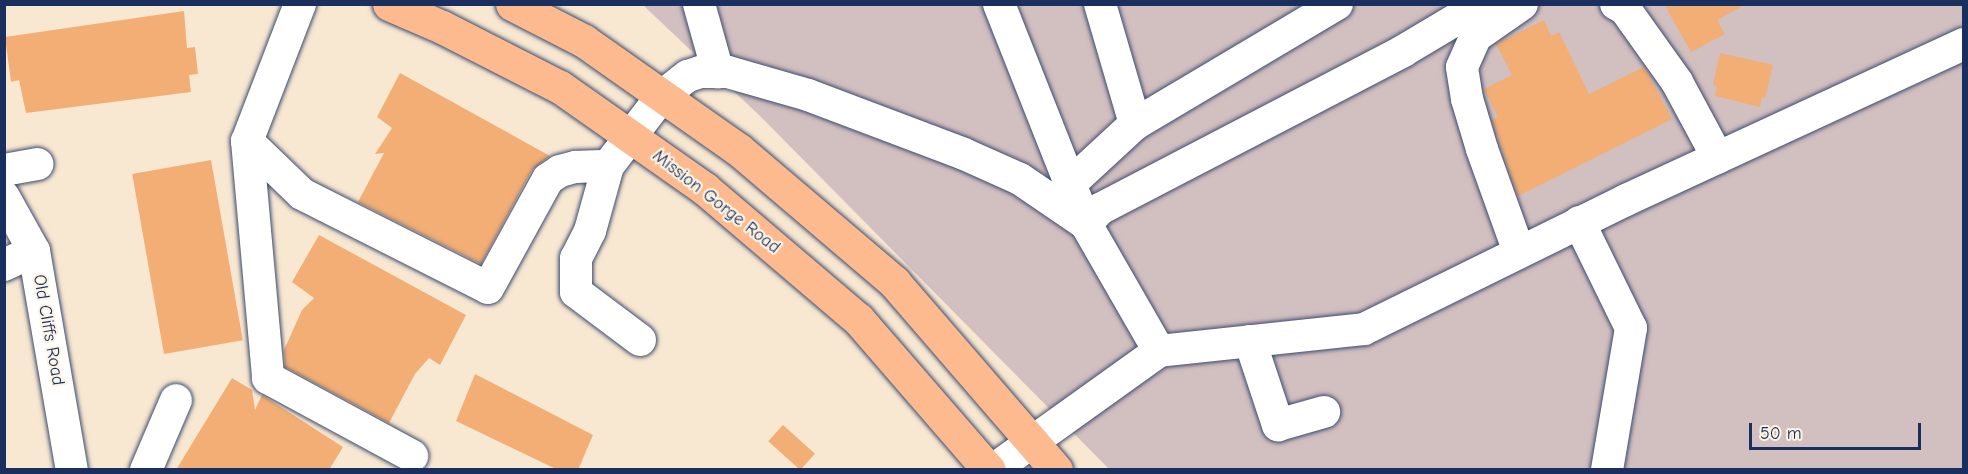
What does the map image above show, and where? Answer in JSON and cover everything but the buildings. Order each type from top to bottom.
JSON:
[{"type":"main road","name":"Mission Gorge Road","points":[[389,4],[442,27],[560,87],[705,189],[858,319],[983,467]]},
{"type":"main road","points":[[512,4],[584,41],[740,150],[894,282],[1032,439],[1056,470]]},
{"type":"street","points":[[300,4],[247,141],[268,378],[412,456]]},
{"type":"street","points":[[699,4],[718,72]]},
{"type":"street","points":[[999,4],[1086,224],[1159,351]]},
{"type":"street","points":[[1100,4],[1135,124]]},
{"type":"street","points":[[1070,184],[1135,124],[1336,4]]},
{"type":"street","points":[[1086,224],[1100,209],[1402,51],[1482,4]]},
{"type":"street","points":[[1519,252],[1482,149],[1467,99],[1462,67],[1476,36],[1522,4]]},
{"type":"street","points":[[1616,4],[1625,9],[1677,82],[1718,158]]},
{"type":"street","points":[[983,467],[1032,439],[1159,351],[1364,329],[1579,222],[1964,44]]},
{"type":"street","points":[[640,340],[576,292],[576,258],[590,231],[608,166],[662,96],[688,76],[700,72],[728,72],[808,95],[964,154],[1020,179],[1086,224]]},
{"type":"street","points":[[247,141],[302,194],[488,288],[548,179],[560,171],[575,167],[608,166]]},
{"type":"street","points":[[4,170],[37,164]]},
{"type":"street","name":"Old Cliffs Road","points":[[4,197],[34,251],[72,470]]},
{"type":"street","points":[[1579,222],[1631,328],[1607,470]]},
{"type":"street","points":[[4,266],[34,251]]},
{"type":"street","points":[[1250,341],[1278,425],[1324,412]]},
{"type":"street","points":[[146,470],[176,400]]},
{"type":"shaded area","points":[[643,5],[1963,5],[1963,469],[1109,469],[761,117]]}]
